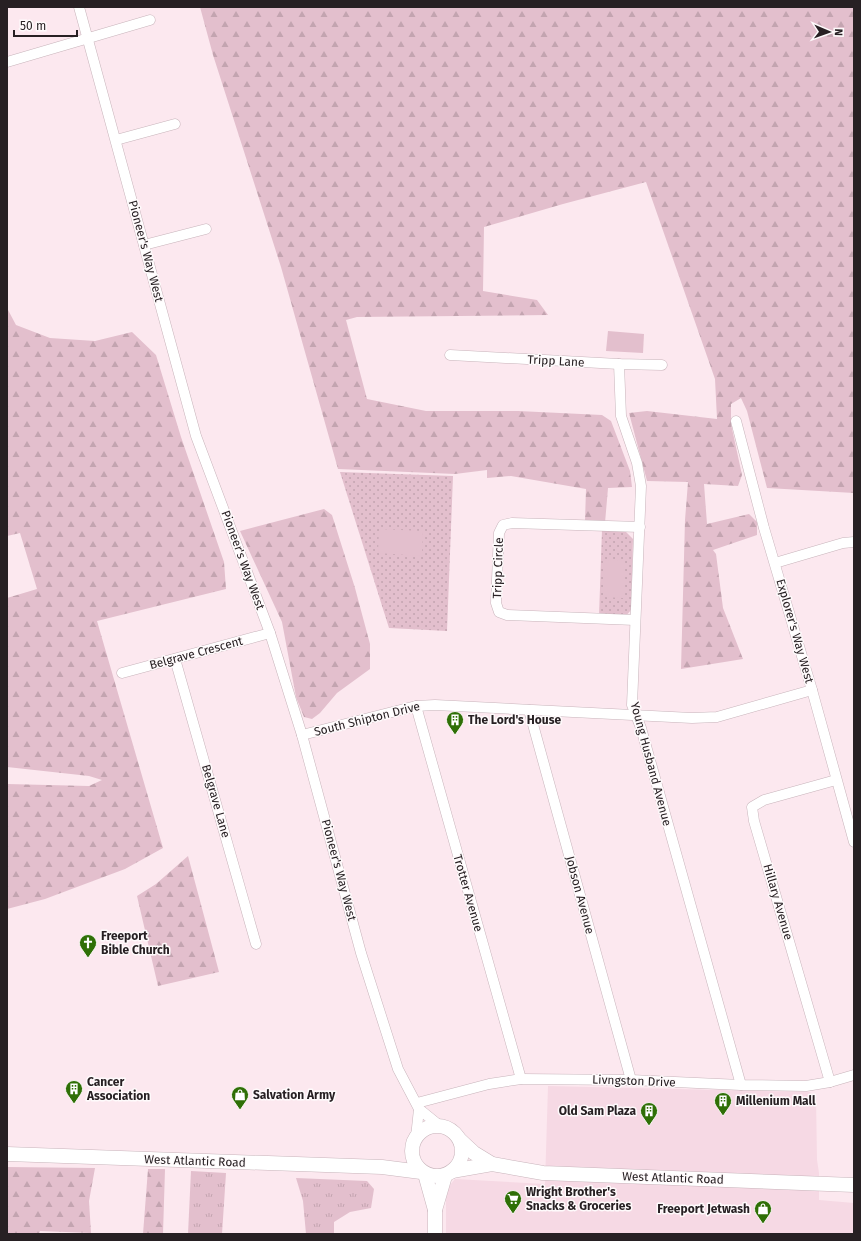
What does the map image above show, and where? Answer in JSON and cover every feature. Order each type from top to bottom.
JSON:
[{"type":"main road","points":[[435,1210],[448,1174],[458,1165],[462,1149],[460,1140],[455,1134],[440,1126],[431,1126],[422,1130],[414,1141],[411,1155],[415,1164],[423,1173],[435,1210],[435,1234]]},
{"type":"main road","name":"West Atlantic Road","points":[[460,1140],[474,1153],[492,1164]]},
{"type":"main road","name":"West Atlantic Road","points":[[382,1167],[399,1160],[405,1155],[414,1141]]},
{"type":"main road","name":"West Atlantic Road","points":[[7,1154],[382,1167],[423,1173]]},
{"type":"main road","name":"West Atlantic Road","points":[[448,1174],[492,1164],[554,1174],[854,1185]]},
{"type":"main road","points":[[423,1173],[435,1177],[448,1174]]},
{"type":"street","name":"Pioneer's Way West","points":[[79,7],[196,436],[270,633],[302,735],[361,953],[398,1069],[418,1106],[440,1126]]},
{"type":"street","points":[[7,62],[150,20]]},
{"type":"street","points":[[116,140],[175,124]]},
{"type":"street","points":[[144,245],[206,229]]},
{"type":"street","name":"Tripp Lane","points":[[450,355],[662,365]]},
{"type":"street","name":"Young Husband Avenue","points":[[619,364],[621,416],[637,463],[641,486],[632,705],[741,1085]]},
{"type":"street","name":"Explorer's Way West","points":[[736,420],[764,528],[812,690],[854,842]]},
{"type":"street","name":"Tripp Circle","points":[[636,620],[507,616],[499,612],[496,603],[499,533],[503,525],[512,523],[640,527]]},
{"type":"street","points":[[775,563],[843,543],[854,542]]},
{"type":"street","name":"Belgrave Crescent","points":[[122,673],[270,633]]},
{"type":"street","name":"Belgrave Lane","points":[[175,659],[256,944]]},
{"type":"street","name":"South Shipton Drive","points":[[302,735],[416,706],[435,704],[692,718],[717,717],[812,690]]},
{"type":"street","name":"Trotter Avenue","points":[[416,706],[521,1079]]},
{"type":"street","name":"Jobson Avenue","points":[[529,710],[631,1080]]},
{"type":"street","name":"Hillary Avenue","points":[[830,1082],[754,821],[752,807],[764,800],[836,780]]},
{"type":"street","name":"Livngston Drive","points":[[418,1106],[488,1084],[521,1079],[631,1080],[741,1085],[806,1086],[830,1082],[854,1075]]},
{"type":"street","points":[[414,1141],[418,1106]]},
{"type":"shaded area","points":[[548,1086],[810,1092],[816,1097],[819,1200],[854,1203],[854,1234],[446,1234],[446,1190],[455,1179],[545,1184]]},
{"type":"green space","points":[[200,7],[854,7],[854,493],[767,488],[747,411],[741,398],[731,404],[731,424],[742,475],[738,486],[704,484],[707,524],[749,514],[757,522],[757,535],[713,550],[716,554],[723,608],[743,659],[681,669],[685,520],[688,482],[647,481],[629,413],[647,411],[717,419],[715,379],[646,182],[484,227],[483,291],[537,300],[548,315],[357,317],[346,320],[367,399],[426,411],[518,411],[602,415],[611,421],[630,471],[632,487],[608,488],[605,523],[585,521],[586,489],[511,476],[487,478],[487,470],[455,474],[338,469],[281,267],[213,55]]},
{"type":"green space","points":[[7,308],[16,325],[50,338],[95,341],[132,332],[156,355],[181,437],[224,562],[226,589],[97,621],[163,848],[125,869],[45,899],[7,909],[7,784],[89,786],[102,780],[89,776],[7,767],[7,598],[37,589],[20,533],[7,536]]},
{"type":"green space","points":[[608,331],[644,334],[643,353],[606,351]]},
{"type":"green space","points":[[340,472],[453,476],[447,631],[389,628]]},
{"type":"green space","points":[[324,509],[332,515],[355,588],[370,644],[370,669],[337,693],[320,713],[312,719],[304,717],[296,697],[282,622],[240,531]]},
{"type":"green space","points":[[379,529],[423,531],[422,556],[378,553]]},
{"type":"green space","points":[[602,530],[624,530],[633,539],[631,610],[625,617],[599,616]]},
{"type":"green space","points":[[603,560],[623,561],[623,598],[603,597]]},
{"type":"green space","points":[[188,856],[219,972],[158,986],[137,896],[156,884]]},
{"type":"green space","points":[[7,1167],[95,1168],[89,1201],[91,1233],[40,1231],[39,1234],[7,1234]]},
{"type":"green space","points":[[148,1169],[165,1169],[163,1234],[143,1234]]},
{"type":"green space","points":[[191,1171],[226,1173],[222,1234],[188,1234]]},
{"type":"green space","points":[[296,1178],[367,1181],[374,1189],[371,1208],[350,1212],[334,1222],[334,1234],[306,1234],[303,1201]]},
{"type":"place","name":"The Lord's House","points":[[455,735]]},
{"type":"place","name":"Freeport Bible Church","points":[[88,958]]},
{"type":"place","name":"Cancer Association","points":[[74,1104]]},
{"type":"place","name":"Salvation Army","points":[[240,1110]]},
{"type":"place","name":"Millenium Mall","points":[[723,1116]]},
{"type":"place","name":"Old Sam Plaza","points":[[649,1126]]},
{"type":"place","name":"Wright Brother's Snacks & Groceries","points":[[513,1214]]},
{"type":"place","name":"Freeport Jetwash","points":[[763,1224]]}]
